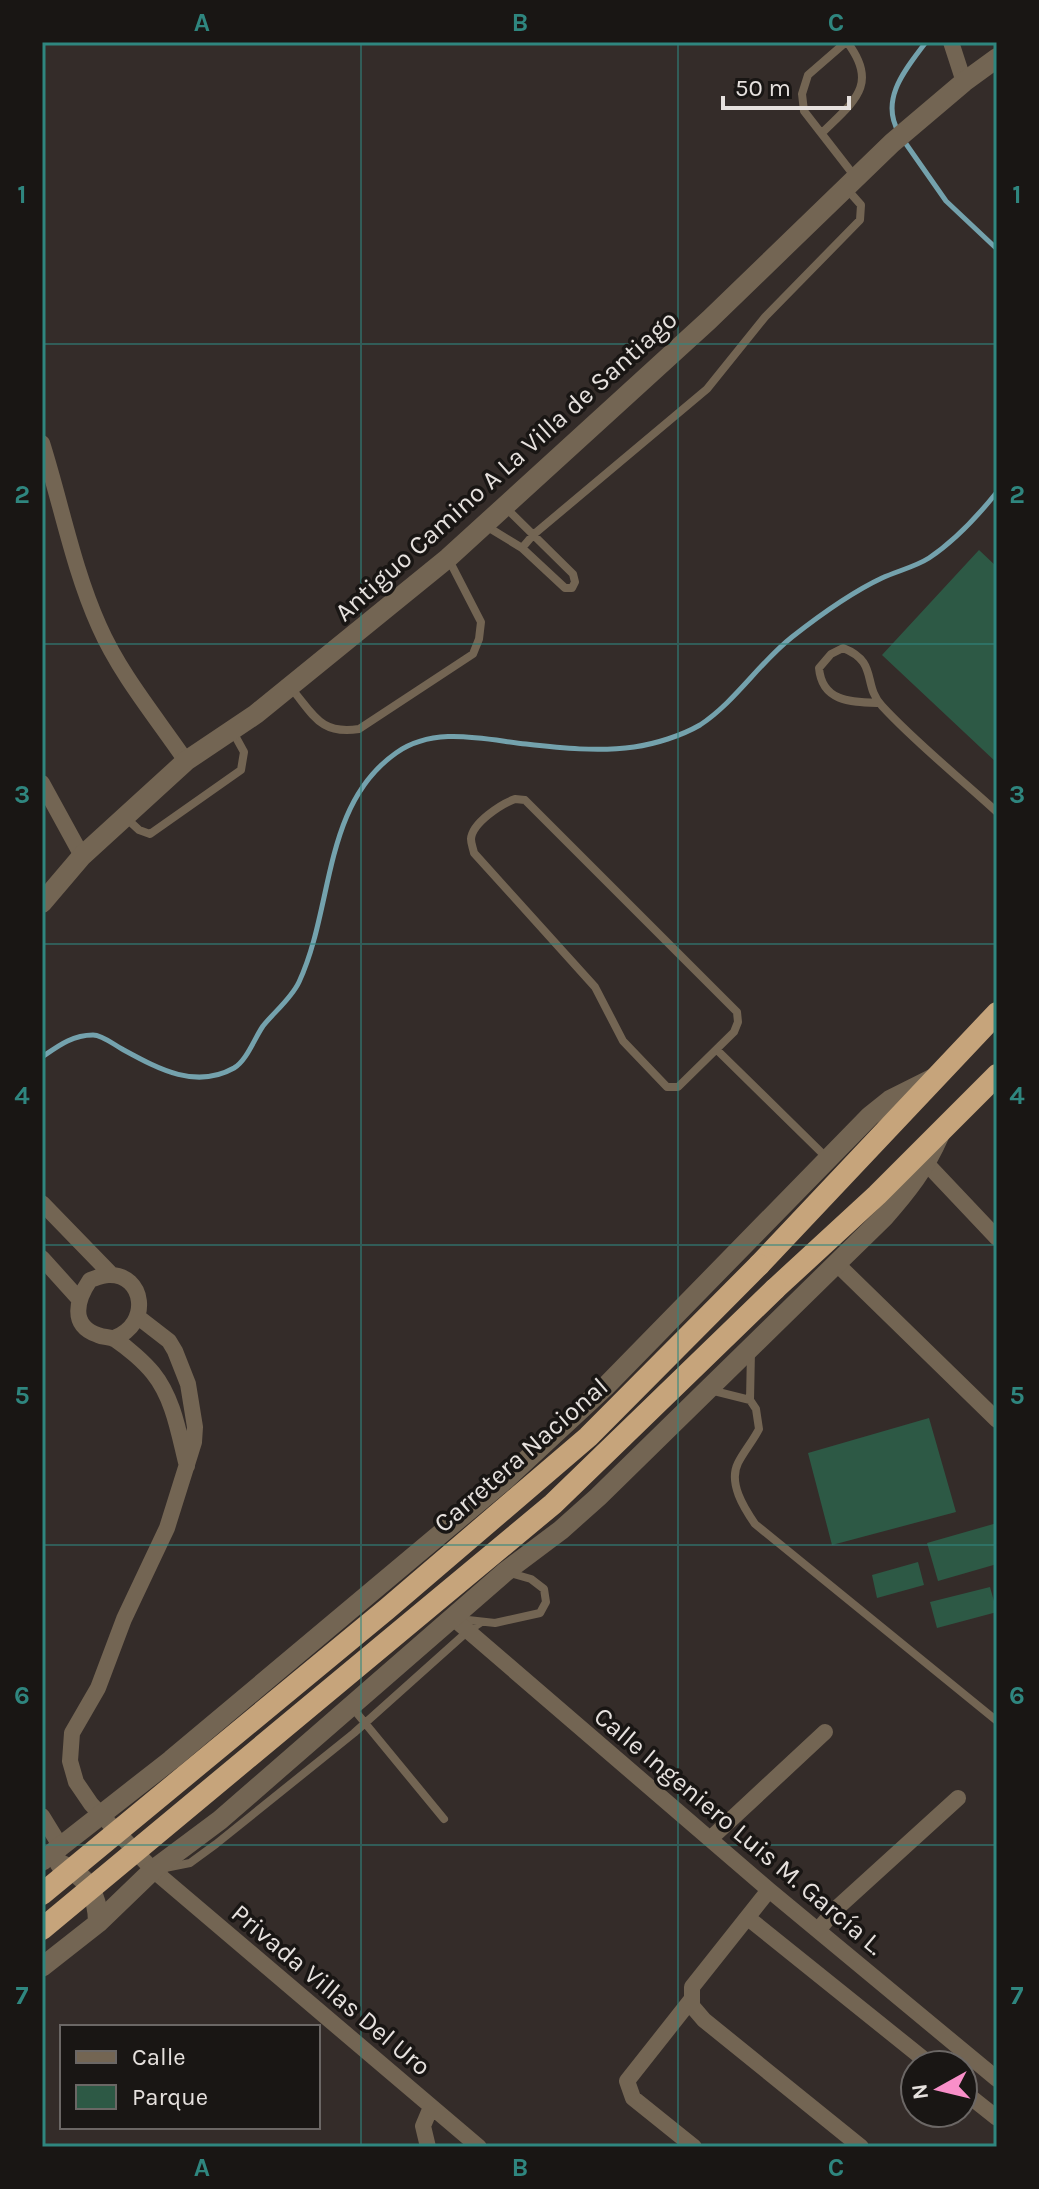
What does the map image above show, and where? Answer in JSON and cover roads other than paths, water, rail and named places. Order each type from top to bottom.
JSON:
[{"type":"highway","name":"Carretera Nacional","points":[[42,1894],[387,1609],[588,1437],[759,1265],[997,1013]]},
{"type":"highway","name":"Carretera Nacional","points":[[42,1929],[553,1504],[877,1195],[997,1075]]},
{"type":"street","points":[[951,42],[964,82]]},
{"type":"street","name":"Antiguo Camino A La Villa de Santiago","points":[[42,903],[82,856],[186,761],[291,687],[485,526],[709,320],[892,143],[997,58]]},
{"type":"street","points":[[42,443],[98,625],[113,654],[186,761]]},
{"type":"street","points":[[42,783],[82,856]]},
{"type":"street","points":[[42,1861],[171,1760],[506,1479],[605,1387],[827,1158],[890,1100],[934,1078]]},
{"type":"street","points":[[42,1967],[98,1923],[153,1870],[220,1820],[351,1706],[467,1624],[505,1572],[561,1530],[709,1390],[884,1217],[927,1164],[941,1131]]},
{"type":"street","points":[[927,1164],[997,1238]]},
{"type":"street","points":[[42,1203],[111,1274],[129,1281],[139,1298],[138,1317],[133,1327],[114,1338]]},
{"type":"street","points":[[42,1258],[78,1298]]},
{"type":"street","points":[[837,1264],[997,1420]]},
{"type":"street","points":[[111,1274],[90,1280],[78,1298],[78,1312],[85,1328],[98,1336],[114,1338],[153,1372],[179,1430],[187,1466]]},
{"type":"street","name":"Privada Villas Del Uro","points":[[138,1317],[169,1341],[188,1384],[195,1427],[194,1442],[167,1528],[124,1619],[98,1688],[72,1733],[70,1761],[76,1782],[100,1814],[153,1870],[479,2147]]},
{"type":"street","name":"Calle Ingeniero Luis M. García L.","points":[[467,1624],[769,1890],[997,2079]]},
{"type":"street","points":[[710,1839],[825,1732]]},
{"type":"street","points":[[171,1760],[164,1774],[162,1789],[167,1804],[176,1816],[190,1823],[205,1825],[220,1820]]},
{"type":"street","points":[[818,1930],[837,1908],[958,1798]]},
{"type":"street","points":[[42,1816],[61,1847]]},
{"type":"street","points":[[42,1861],[72,1869],[84,1879],[93,1892],[98,1923]]},
{"type":"street","points":[[769,1890],[692,1987],[692,2006],[704,2020],[861,2147]]},
{"type":"street","points":[[748,1918],[911,2049]]},
{"type":"street","points":[[691,2000],[627,2081],[633,2098],[694,2147]]},
{"type":"street","points":[[979,2104],[997,2118]]},
{"type":"street","points":[[428,2147],[423,2126],[431,2107]]},
{"type":"lane","points":[[522,548],[533,535],[707,389],[765,317],[860,220],[861,205],[851,183],[822,133],[804,111],[802,94],[808,75],[846,42],[860,59],[863,68],[861,86],[851,104],[822,133]]},
{"type":"lane","points":[[485,526],[522,548],[565,588],[572,588],[575,582],[573,574],[505,507]]},
{"type":"lane","points":[[291,687],[327,728],[341,732],[359,729],[473,654],[481,622],[448,558]]},
{"type":"lane","points":[[879,703],[852,702],[826,690],[820,680],[819,668],[831,654],[843,648],[858,653],[869,668],[879,703],[997,812]]},
{"type":"lane","points":[[125,817],[139,830],[150,834],[241,770],[244,752],[232,730]]},
{"type":"lane","points":[[525,800],[737,1012],[738,1022],[734,1032],[717,1050],[678,1087],[667,1087],[623,1041],[595,987],[474,853],[471,839],[475,828],[505,802],[525,800]]},
{"type":"lane","points":[[717,1050],[827,1158]]},
{"type":"lane","points":[[751,1347],[750,1400],[756,1409],[759,1429],[739,1461],[735,1481],[743,1505],[755,1524],[997,1721]]},
{"type":"lane","points":[[709,1390],[750,1400]]},
{"type":"lane","points":[[153,1870],[190,1863],[364,1724],[467,1624],[518,1620],[540,1613],[546,1602],[544,1589],[531,1579],[505,1572]]},
{"type":"lane","points":[[351,1706],[444,1819]]},
{"type":"waterway","points":[[899,133],[892,108],[893,96],[903,74],[926,42]]},
{"type":"waterway","points":[[904,141],[946,201],[997,249]]},
{"type":"waterway","points":[[42,1057],[72,1039],[93,1035],[176,1074],[205,1077],[234,1068],[247,1055],[263,1026],[296,988],[319,922],[342,829],[355,800],[372,775],[396,753],[411,745],[442,737],[607,749],[642,746],[685,733],[713,716],[780,647],[824,613],[870,584],[918,564],[939,551],[966,528],[997,492]]}]
